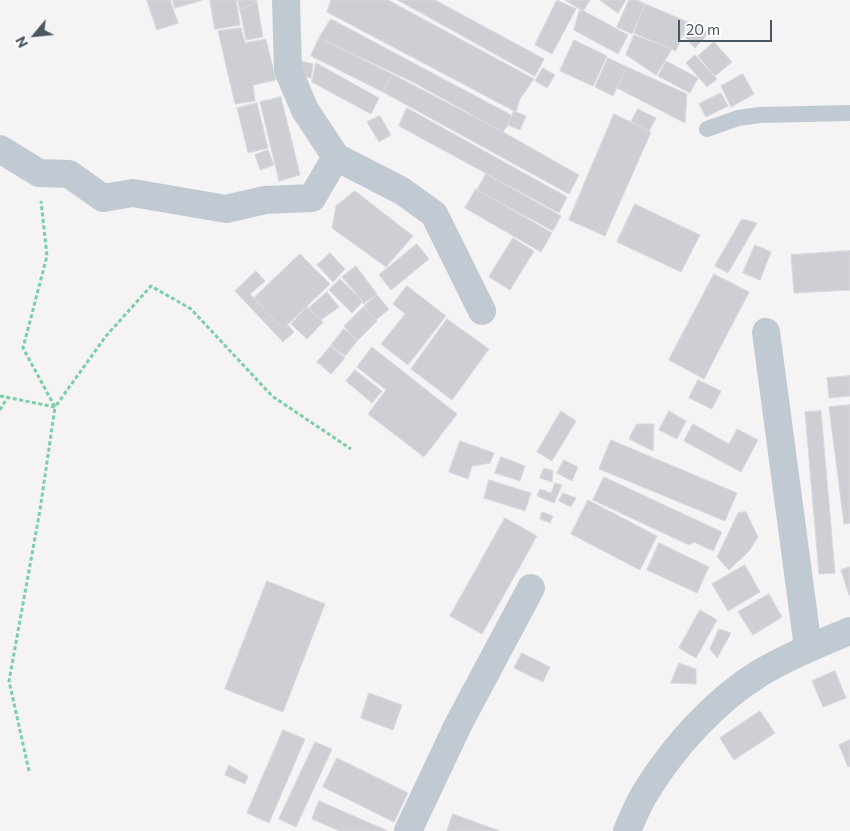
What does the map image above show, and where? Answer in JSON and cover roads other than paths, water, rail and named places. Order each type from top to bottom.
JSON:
[{"type":"street","points":[[286,0],[288,70],[305,110],[336,157],[402,192],[434,214],[482,311]]},
{"type":"street","points":[[0,149],[38,173],[69,174],[103,198],[133,193],[226,209],[265,200],[312,198],[336,157]]},
{"type":"street","points":[[766,332],[808,648]]},
{"type":"street","points":[[408,831],[458,725],[531,588]]},
{"type":"street","points":[[627,831],[646,790],[686,737],[720,701],[760,673],[808,648],[850,631]]},
{"type":"lane","points":[[707,129],[738,118],[760,115],[850,113]]}]
